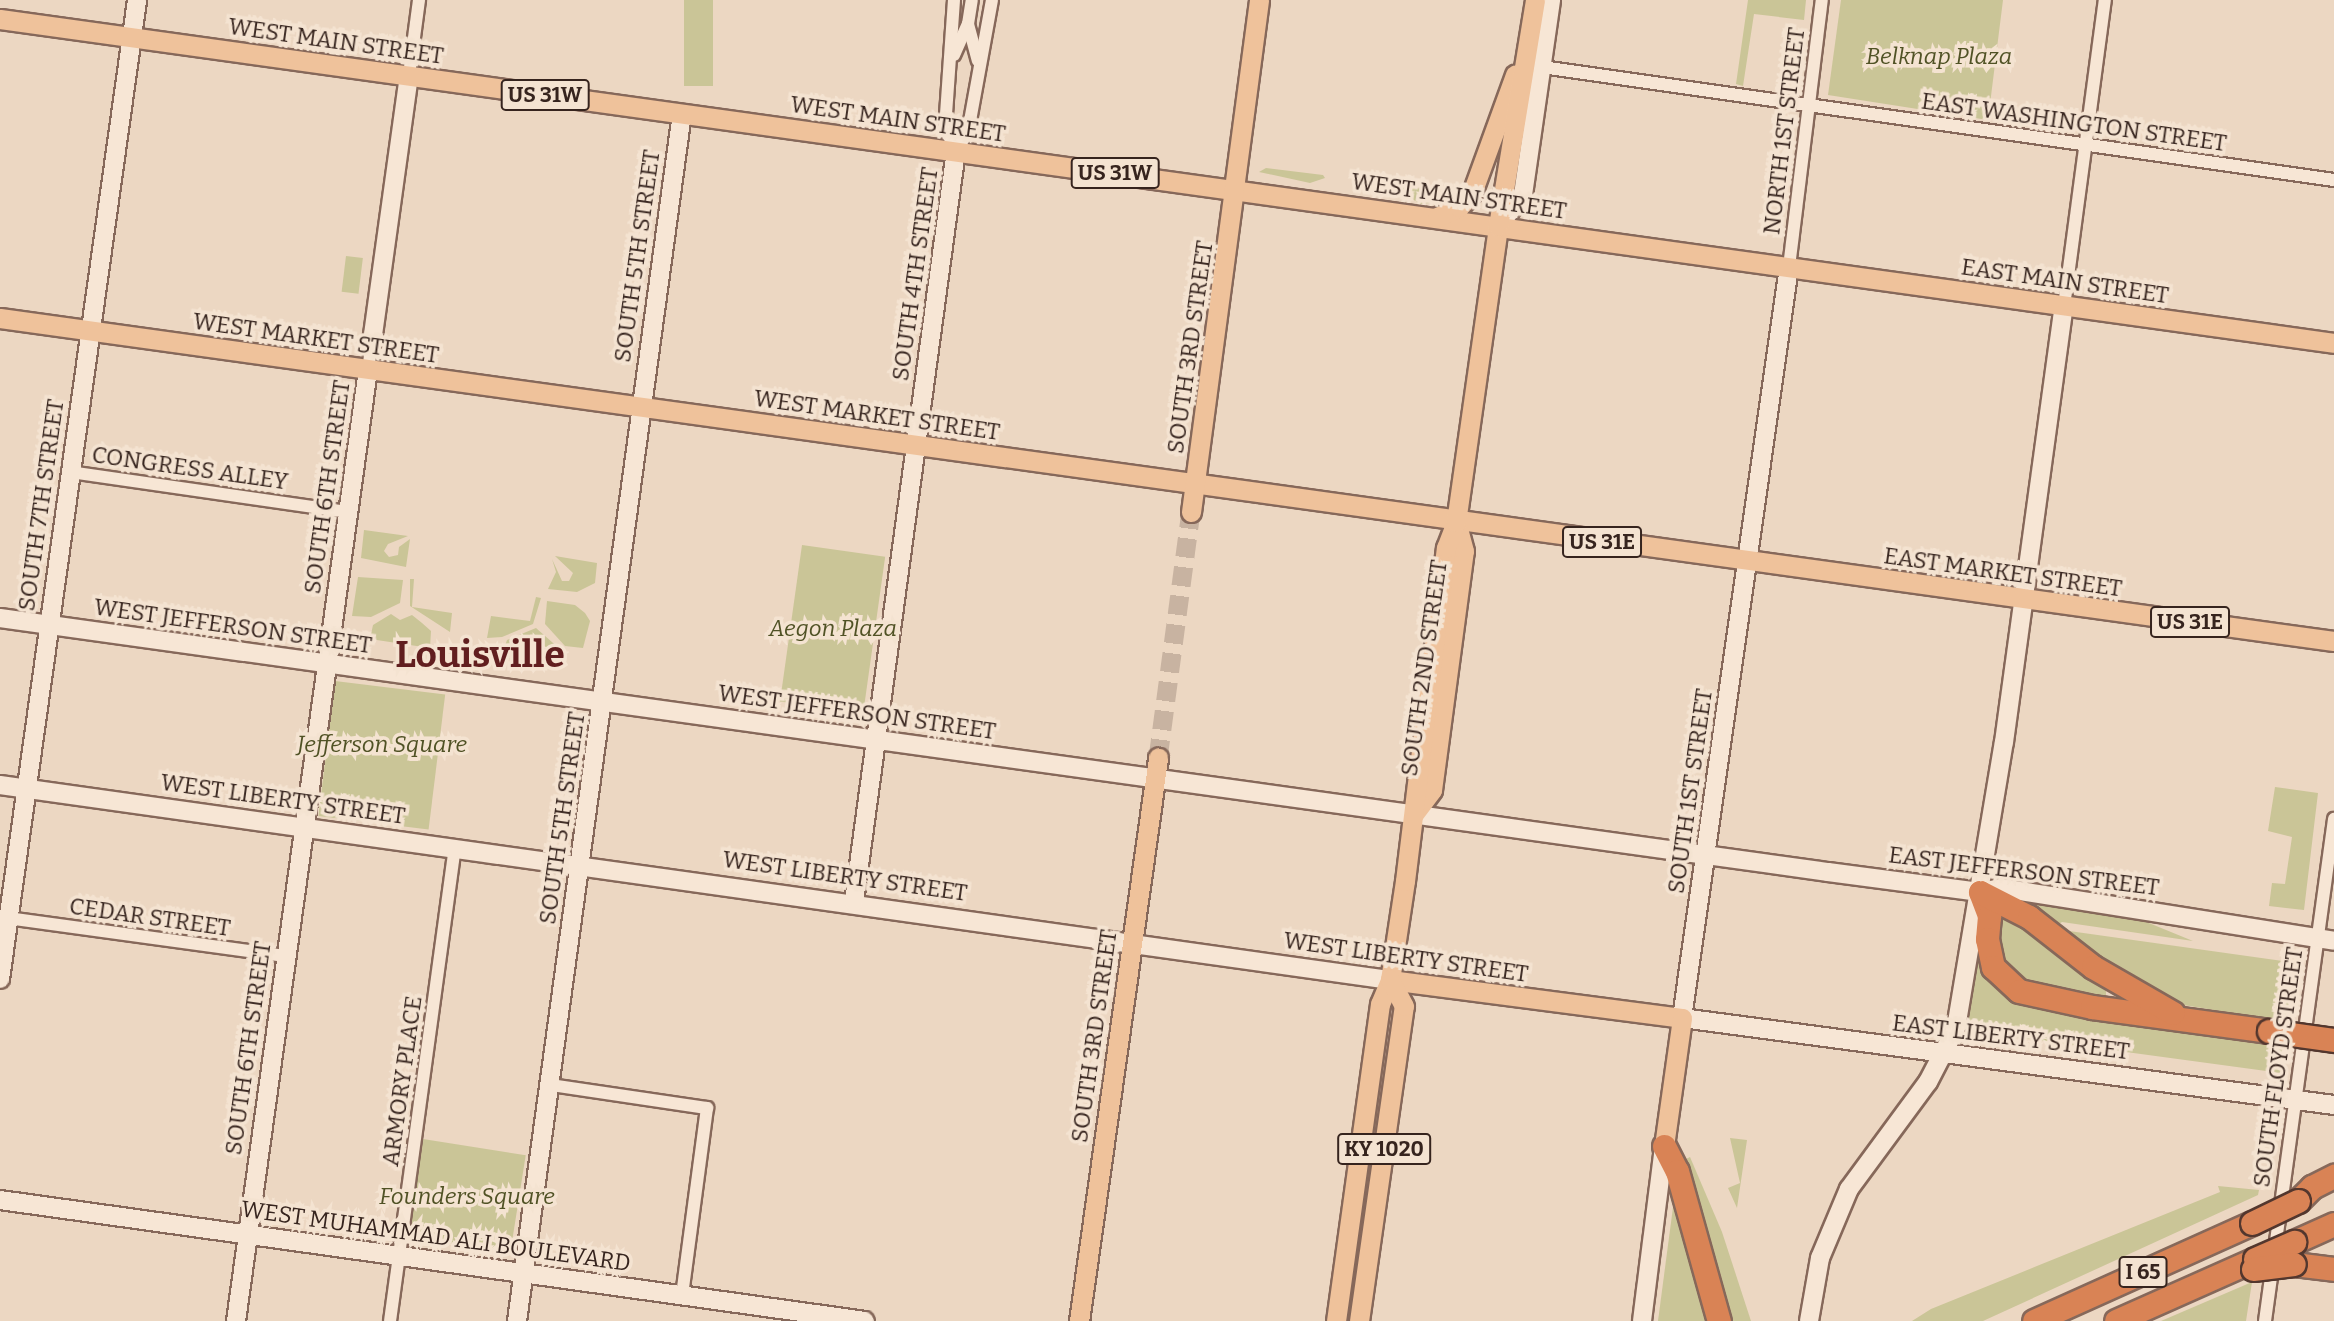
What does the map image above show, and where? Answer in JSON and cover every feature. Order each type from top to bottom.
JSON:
[{"type":"highway","points":[[1980,892],[2029,917],[2093,967],[2182,1017]]},
{"type":"highway","points":[[1980,892],[1989,916],[1991,960],[2010,987],[2035,997],[2092,1007],[2182,1017],[2334,1040]]},
{"type":"highway","points":[[1664,1146],[1681,1183],[1719,1321]]},
{"type":"highway","points":[[2298,1201],[2312,1187],[2334,1176]]},
{"type":"highway","name":"I 65","points":[[2034,1321],[2298,1201],[2313,1202],[2334,1193]]},
{"type":"highway","name":"I 65","points":[[2116,1321],[2227,1272],[2294,1253],[2334,1224]]},
{"type":"highway","points":[[2294,1253],[2334,1269]]},
{"type":"main road","name":"SOUTH 3RD STREET","points":[[1191,512],[1237,189],[1259,0]]},
{"type":"main road","name":"SOUTH 2ND STREET","points":[[1336,1321],[1380,1004],[1390,980],[1414,814],[1432,790],[1464,551],[1456,523],[1497,226],[1535,0]]},
{"type":"main road","name":"WEST MAIN STREET","points":[[0,19],[1788,267]]},
{"type":"main road","points":[[1436,217],[1459,207],[1478,181],[1508,90],[1527,50]]},
{"type":"main road","name":"EAST MAIN STREET","points":[[1788,267],[2334,343]]},
{"type":"main road","name":"WEST MARKET STREET","points":[[0,318],[1195,484],[1456,523],[1748,561]]},
{"type":"main road","name":"EAST MARKET STREET","points":[[1748,561],[2334,641]]},
{"type":"main road","name":"SOUTH 3RD STREET","points":[[1079,1321],[1158,758]]},
{"type":"main road","name":"WEST LIBERTY STREET","points":[[1390,980],[1682,1018]]},
{"type":"main road","name":"KY 1020","points":[[1359,1321],[1404,1006],[1390,980]]},
{"type":"main road","name":"SOUTH 1ST STREET","points":[[1664,1146],[1682,1018]]},
{"type":"street","name":"SOUTH 7TH STREET","points":[[0,979],[137,0]]},
{"type":"street","points":[[409,75],[419,0]]},
{"type":"street","points":[[954,0],[953,58],[945,128],[956,151]]},
{"type":"street","points":[[953,58],[968,24],[972,0]]},
{"type":"street","points":[[956,151],[968,132],[978,61],[988,27],[992,0]]},
{"type":"street","points":[[1497,226],[1523,195],[1551,0]]},
{"type":"street","name":"NORTH 1ST STREET","points":[[1788,267],[1822,0]]},
{"type":"street","points":[[1809,1321],[1820,1258],[1849,1189],[1944,1054],[1956,1028],[1980,892],[2024,600],[2105,0]]},
{"type":"street","points":[[952,23],[988,27]]},
{"type":"street","points":[[968,24],[978,61]]},
{"type":"street","name":"EAST WASHINGTON STREET","points":[[1542,67],[2085,147],[2334,180]]},
{"type":"street","name":"SOUTH 6TH STREET","points":[[236,1321],[328,663],[346,512],[409,75]]},
{"type":"street","name":"SOUTH 5TH STREET","points":[[517,1321],[682,114]]},
{"type":"street","name":"SOUTH 4TH STREET","points":[[854,902],[956,151]]},
{"type":"street","name":"SOUTH 1ST STREET","points":[[1682,1018],[1788,267]]},
{"type":"street","name":"CONGRESS ALLEY","points":[[70,472],[346,512]]},
{"type":"street","name":"WEST JEFFERSON STREET","points":[[0,618],[1707,855]]},
{"type":"street","name":"WEST LIBERTY STREET","points":[[0,785],[854,902],[1390,980]]},
{"type":"street","name":"SOUTH FLOYD STREET","points":[[2265,1321],[2295,1098],[2326,940],[2334,819]]},
{"type":"street","name":"ARMORY PLACE","points":[[390,1321],[455,847]]},
{"type":"street","name":"EAST JEFFERSON STREET","points":[[1707,855],[1980,892],[2013,890],[2326,940]]},
{"type":"street","name":"CEDAR STREET","points":[[8,918],[286,956]]},
{"type":"street","name":"EAST LIBERTY STREET","points":[[1682,1018],[2334,1105]]},
{"type":"street","points":[[551,1084],[707,1108],[682,1295]]},
{"type":"street","name":"SOUTH 1ST STREET","points":[[1642,1321],[1664,1146]]},
{"type":"street","name":"WEST MUHAMMAD ALI BOULEVARD","points":[[0,1200],[682,1295],[798,1316],[865,1321]]},
{"type":"green space","points":[[684,0],[713,0],[713,86],[684,86]]},
{"type":"green space","points":[[1748,0],[1806,0],[1804,20],[1754,14],[1743,86],[1736,84]]},
{"type":"green space","name":"Belknap Plaza","points":[[1841,0],[2003,0],[1988,120],[1828,95]]},
{"type":"green space","points":[[1266,168],[1323,175],[1325,178],[1310,183],[1259,172]]},
{"type":"green space","points":[[1396,185],[1450,193],[1454,201],[1420,204],[1394,187]]},
{"type":"green space","points":[[346,256],[363,258],[358,294],[342,292]]},
{"type":"green space","points":[[364,530],[408,536],[388,544],[384,551],[389,557],[398,555],[399,547],[410,539],[406,567],[361,558]]},
{"type":"green space","name":"Aegon Plaza","points":[[802,545],[885,557],[863,713],[780,701]]},
{"type":"green space","points":[[555,556],[597,563],[595,583],[577,592],[548,589],[556,572],[552,559],[562,581],[569,581],[573,573]]},
{"type":"green space","points":[[358,577],[403,580],[400,603],[371,617],[352,616]]},
{"type":"green space","points":[[410,579],[414,579],[412,607],[452,613],[450,632],[410,606]]},
{"type":"green space","points":[[536,597],[541,598],[533,624],[502,637],[487,638],[491,616],[530,621]]},
{"type":"green space","points":[[547,601],[575,605],[585,613],[590,621],[583,648],[565,646],[545,624]]},
{"type":"green space","points":[[391,614],[400,620],[412,615],[422,623],[431,631],[430,648],[370,639],[373,625]]},
{"type":"green space","points":[[536,628],[561,650],[563,666],[539,663],[537,655],[530,661],[501,658],[507,640]]},
{"type":"green space","name":"Jefferson Square","points":[[335,681],[445,695],[429,830],[318,816]]},
{"type":"green space","points":[[2275,787],[2318,793],[2304,910],[2269,906],[2272,883],[2285,884],[2292,837],[2268,831]]},
{"type":"green space","points":[[2017,899],[2144,921],[2193,941],[2062,922],[2057,925]]},
{"type":"green space","points":[[1997,918],[2025,924],[2106,991],[2106,997],[2020,980],[1998,959]]},
{"type":"green space","points":[[2062,930],[2290,962],[2296,967],[2288,1022],[2177,1004],[2119,974]]},
{"type":"green space","points":[[1981,943],[1988,978],[2020,1004],[2283,1045],[2281,1073],[1963,1030]]},
{"type":"green space","points":[[1730,1138],[1747,1140],[1737,1208],[1728,1188],[1740,1183]]},
{"type":"green space","name":"Founders Square","points":[[423,1139],[526,1155],[510,1253],[408,1237]]},
{"type":"green space","points":[[1690,1157],[1722,1232],[1751,1321],[1726,1321],[1682,1161]]},
{"type":"green space","points":[[2218,1186],[2259,1190],[2258,1195],[1983,1321],[1912,1321],[1931,1309],[2220,1192]]},
{"type":"green space","points":[[1675,1192],[1710,1321],[1658,1321]]},
{"type":"green space","points":[[2252,1282],[2246,1321],[2161,1321]]},
{"type":"tunnel","points":[[1158,758],[1191,512]]},
{"type":"district","name":"Louisville","points":[[480,655]]}]
